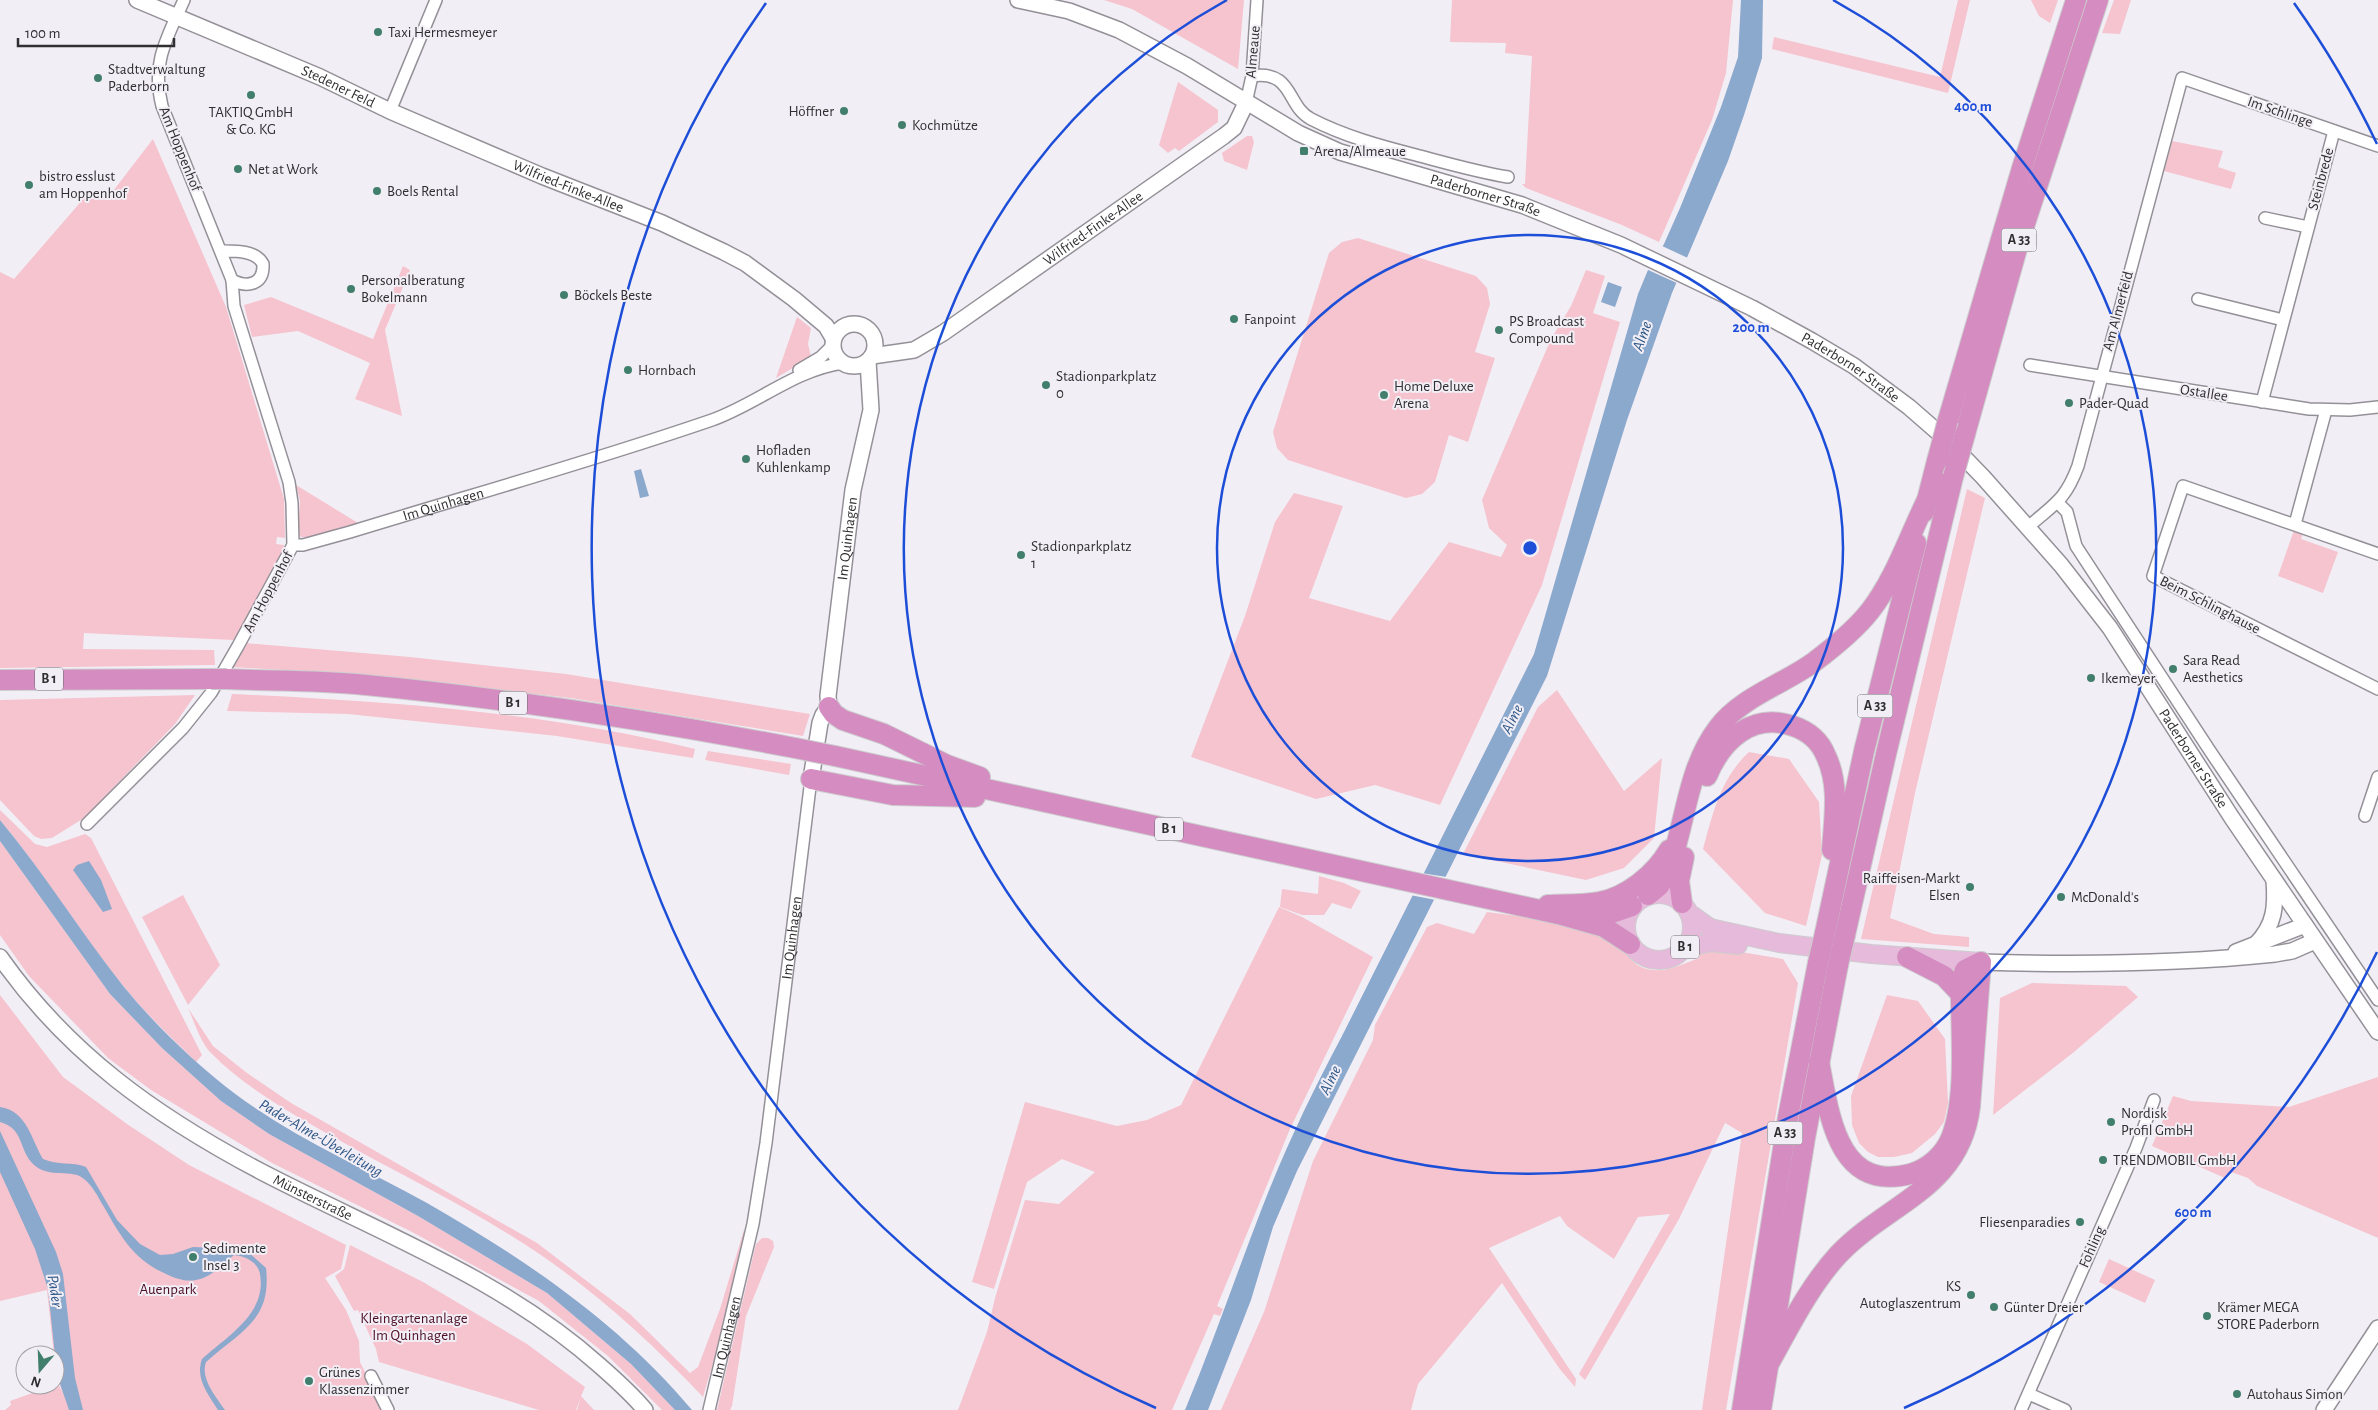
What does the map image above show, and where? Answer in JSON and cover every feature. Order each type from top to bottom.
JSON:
[{"type":"highway","name":"A 33","points":[[1742,1410],[1788,1117],[1818,963],[1867,741],[1948,420],[1982,300],[2076,0]]},
{"type":"highway","name":"A 33","points":[[1761,1410],[1819,1062],[1838,965],[1888,744],[1953,477],[2018,245],[2098,0]]},
{"type":"highway","points":[[1640,901],[1659,886],[1667,874],[1702,756],[1718,727],[1740,707],[1815,661],[1856,627],[1882,592],[1927,500]]},
{"type":"highway","name":"B 1","points":[[0,680],[219,679],[354,684],[560,709],[677,726],[835,756],[1558,914],[1604,927],[1630,944]]},
{"type":"highway","points":[[829,707],[839,718],[884,734],[947,765],[1047,802]]},
{"type":"highway","points":[[1686,908],[1679,889],[1679,876],[1710,770],[1722,748],[1736,734],[1749,726],[1770,722],[1788,724],[1809,734],[1822,747],[1829,762],[1836,796],[1827,923]]},
{"type":"highway","name":"B 1","points":[[811,779],[893,794],[950,795],[1047,802]]},
{"type":"highway","points":[[1523,907],[1599,902],[1620,895],[1641,881],[1656,867],[1678,833]]},
{"type":"highway","name":"B 1","points":[[1558,914],[1606,916],[1640,901]]},
{"type":"highway","points":[[1906,957],[1944,976],[1962,995]]},
{"type":"highway","points":[[1767,1367],[1808,1295],[1831,1264],[1859,1236],[1928,1186],[1943,1171],[1957,1152],[1969,1116],[1981,962],[1970,966],[1964,973],[1960,1091],[1956,1120],[1951,1138],[1943,1152],[1931,1164],[1917,1172],[1896,1177],[1880,1175],[1864,1169],[1848,1157],[1835,1136],[1819,1062]]},
{"type":"main road","name":"B 1","points":[[1640,901],[1667,895],[1710,928],[1779,943],[1906,957],[1981,962]]},
{"type":"main road","points":[[1630,944],[1625,924],[1640,901]]},
{"type":"main road","name":"B 1","points":[[1684,948],[1691,933],[1686,908]]},
{"type":"main road","name":"B 1","points":[[1630,944],[1639,954],[1654,960],[1671,958],[1684,948],[1711,942],[1742,945],[1779,943]]},
{"type":"street","name":"Stedener Feld","points":[[137,0],[320,77],[390,111],[436,0]]},
{"type":"street","points":[[176,17],[184,0]]},
{"type":"street","name":"Paderborner Straße","points":[[1018,0],[1069,11],[1119,30],[1187,66],[1298,133],[1340,152],[1522,205],[1621,245],[1713,289],[1812,340],[1854,366],[1909,407],[1948,441],[2028,527],[2110,628],[2315,941],[2378,1032]]},
{"type":"street","name":"Almeaue","points":[[1246,103],[1252,76],[1257,0]]},
{"type":"street","name":"Am Hoppenhof","points":[[87,824],[184,728],[200,707],[238,646],[293,545],[289,482],[234,306],[232,280],[167,119],[157,86],[160,53],[176,17]]},
{"type":"street","name":"Paderborner Straße","points":[[1252,76],[1269,75],[1278,79],[1304,115],[1341,132],[1415,155],[1508,177]]},
{"type":"street","name":"Im Schlinge","points":[[2182,78],[2378,146]]},
{"type":"street","name":"Am Almerfeld","points":[[2028,527],[2058,503],[2068,490],[2078,466],[2100,376],[2182,78]]},
{"type":"street","name":"Wilfried-Finke-Allee","points":[[870,358],[914,350],[926,342],[1224,136],[1234,128],[1246,103]]},
{"type":"street","name":"Wilfried-Finke-Allee","points":[[390,111],[542,176],[662,223],[745,263],[822,322],[833,342]]},
{"type":"street","name":"Steinbrede","points":[[2262,402],[2334,131]]},
{"type":"street","name":"Steinbrede","points":[[2265,218],[2308,227]]},
{"type":"street","points":[[221,251],[250,254],[258,258],[262,264],[262,274],[255,284],[242,284],[232,280]]},
{"type":"street","name":"Wilfried-Finke-Allee","points":[[745,263],[766,268],[800,290],[831,318],[847,324]]},
{"type":"street","points":[[2198,299],[2283,320]]},
{"type":"street","points":[[847,324],[863,326],[871,332],[874,339],[875,348],[870,358],[858,366],[846,364],[836,357],[833,342],[838,330],[847,324]]},
{"type":"street","points":[[874,339],[888,343],[926,342]]},
{"type":"street","name":"Im Quinhagen","points":[[787,381],[798,371],[824,354],[833,342]]},
{"type":"street","name":"Im Quinhagen","points":[[857,463],[871,410],[870,358]]},
{"type":"street","name":"Im Quinhagen","points":[[293,545],[303,545],[350,532],[649,441],[724,415],[787,381],[822,367],[846,364],[858,378],[864,402],[857,445],[857,463],[828,696],[829,707],[822,715],[811,779],[766,1143],[753,1224],[709,1410]]},
{"type":"street","name":"Ostallee","points":[[2030,365],[2262,402],[2326,410],[2378,407]]},
{"type":"street","points":[[2295,524],[2326,410]]},
{"type":"street","name":"Beim Schlinghause","points":[[2378,554],[2183,486],[2153,576],[2378,689]]},
{"type":"street","name":"Paderborner Straße","points":[[2058,503],[2067,512],[2076,546],[2210,751],[2378,1000]]},
{"type":"street","points":[[2365,816],[2378,777]]},
{"type":"street","points":[[2255,945],[2265,935],[2273,920],[2276,898],[2274,879]]},
{"type":"street","points":[[2219,958],[2305,925]]},
{"type":"street","points":[[1981,962],[2065,965],[2159,964],[2283,953],[2304,947],[2315,941]]},
{"type":"street","name":"Münsterstraße","points":[[0,957],[44,1012],[80,1049],[142,1101],[200,1137],[262,1171],[404,1240],[511,1299],[573,1342],[646,1410]]},
{"type":"street","name":"Fohling","points":[[2022,1410],[2136,1148],[2154,1100]]},
{"type":"street","points":[[2324,1410],[2378,1328]]},
{"type":"street","points":[[372,1376],[388,1410]]},
{"type":"street","points":[[2029,1394],[2065,1410]]},
{"type":"green space","points":[[1104,0],[1244,0],[1238,69],[1132,9]]},
{"type":"green space","points":[[1452,0],[1733,0],[1726,73],[1712,120],[1659,242],[1622,225],[1526,188],[1522,184],[1525,184],[1532,56],[1505,53],[1506,43],[1450,42]]},
{"type":"green space","points":[[1958,0],[1970,0],[1948,93],[1772,49],[1774,37],[1940,77]]},
{"type":"green space","points":[[2031,0],[2058,0],[2050,23],[2039,16]]},
{"type":"green space","points":[[2114,0],[2131,0],[2120,34],[2102,33]]},
{"type":"green space","points":[[1178,82],[1218,110],[1218,122],[1179,151],[1175,148],[1168,153],[1159,145]]},
{"type":"green space","points":[[1247,136],[1252,136],[1254,142],[1247,170],[1224,161],[1222,153]]},
{"type":"green space","points":[[153,139],[226,307],[284,499],[285,538],[277,537],[276,544],[284,545],[280,558],[234,640],[84,633],[83,649],[214,650],[215,665],[0,668],[0,272],[14,279],[91,190],[93,198],[110,195]]},
{"type":"green space","points":[[2172,141],[2223,151],[2218,167],[2236,173],[2231,189],[2164,171]]},
{"type":"green space","name":"Home Deluxe Arena","points":[[1358,238],[1476,276],[1487,288],[1490,304],[1475,352],[1495,358],[1468,442],[1449,435],[1435,482],[1422,494],[1406,498],[1288,460],[1277,448],[1273,432],[1329,253],[1342,242]]},
{"type":"green space","points":[[403,266],[410,270],[385,330],[402,416],[355,399],[370,363],[298,331],[252,337],[244,305],[271,297],[373,339]]},
{"type":"green space","points":[[1586,270],[1605,276],[1593,313],[1620,322],[1542,585],[1440,805],[1375,785],[1316,799],[1191,757],[1245,616],[1275,522],[1294,493],[1343,506],[1309,598],[1390,621],[1449,542],[1501,557],[1507,545],[1489,528],[1482,500],[1551,339],[1571,306]]},
{"type":"green space","points":[[797,317],[811,328],[808,344],[811,357],[776,378]]},
{"type":"green space","points":[[296,485],[358,523],[313,537],[301,537],[298,533],[300,501]]},
{"type":"green space","points":[[1967,489],[1985,498],[1915,793],[1890,918],[1934,934],[1969,937],[1969,947],[1861,939]]},
{"type":"green space","points":[[2294,530],[2303,533],[2301,539],[2338,552],[2323,593],[2278,576]]},
{"type":"green space","points":[[245,643],[410,657],[566,674],[810,714],[803,736],[571,698],[365,675],[232,667]]},
{"type":"green space","points":[[1557,690],[1624,791],[1662,758],[1654,838],[1624,868],[1586,880],[1463,854],[1538,707]]},
{"type":"green space","points":[[232,694],[348,700],[465,710],[581,726],[695,749],[693,758],[557,736],[348,714],[227,711]]},
{"type":"green space","points":[[195,695],[175,724],[84,818],[52,838],[41,839],[34,836],[0,800],[0,700]]},
{"type":"green space","points":[[708,751],[791,764],[789,775],[705,760]]},
{"type":"green space","points":[[1749,752],[1789,759],[1819,802],[1822,855],[1806,926],[1765,913],[1703,849],[1719,796],[1731,773]]},
{"type":"green space","points":[[0,810],[35,844],[47,847],[85,834],[91,838],[202,1055],[196,1062],[159,1026],[125,988],[93,947],[32,861],[0,820]]},
{"type":"green space","points":[[0,841],[110,994],[162,1048],[221,1101],[269,1134],[418,1216],[547,1293],[631,1364],[675,1410],[662,1410],[608,1356],[539,1301],[412,1232],[272,1163],[151,1090],[108,1058],[29,976],[0,935]]},
{"type":"green space","points":[[1319,876],[1344,883],[1361,891],[1351,909],[1332,903],[1324,915],[1302,915],[1280,907],[1282,889],[1318,894]]},
{"type":"green space","points":[[183,895],[220,965],[188,1005],[142,917]]},
{"type":"green space","points":[[1279,907],[1302,917],[1373,957],[1290,1129],[1217,1306],[1223,1309],[1220,1316],[1214,1314],[1172,1410],[958,1410],[987,1332],[995,1298],[1025,1200],[1059,1204],[1095,1172],[1062,1159],[1027,1182],[994,1289],[972,1282],[1025,1102],[1117,1126],[1147,1120],[1181,1105]]},
{"type":"green space","points":[[1487,912],[1569,924],[1600,933],[1618,942],[1635,963],[1647,969],[1673,968],[1699,958],[1700,952],[1723,949],[1783,959],[1798,983],[1726,1410],[1702,1410],[1742,1133],[1725,1123],[1679,1219],[1585,1380],[1579,1374],[1670,1214],[1638,1217],[1614,1259],[1567,1226],[1560,1216],[1489,1248],[1576,1379],[1575,1387],[1559,1368],[1502,1283],[1418,1384],[1411,1410],[1221,1410],[1264,1312],[1313,1161],[1373,1040],[1375,1025],[1427,927],[1437,923],[1474,934]]},
{"type":"green space","points":[[2032,983],[2126,986],[2138,997],[2074,1052],[1993,1115],[2000,998]]},
{"type":"green space","name":"Auenpark","points":[[0,995],[63,1077],[127,1124],[189,1165],[346,1245],[341,1269],[325,1278],[346,1310],[359,1341],[360,1362],[384,1410],[5,1410],[11,1405],[10,1401],[27,1395],[65,1395],[65,1345],[53,1345],[47,1290],[0,1301]]},
{"type":"green space","points":[[1887,995],[1918,1001],[1945,1039],[1948,1103],[1944,1122],[1935,1134],[1912,1153],[1894,1157],[1878,1157],[1868,1152],[1859,1143],[1852,1125],[1851,1096]]},
{"type":"green space","points":[[188,1008],[213,1046],[247,1073],[291,1103],[537,1243],[630,1314],[690,1373],[698,1367],[720,1309],[744,1230],[745,1235],[730,1305],[703,1397],[623,1319],[535,1251],[462,1207],[304,1120],[239,1078],[206,1047]]},
{"type":"green space","points":[[2378,1077],[2378,1238],[2257,1186],[2248,1178],[2231,1172],[2225,1178],[2152,1146],[2173,1096],[2191,1101],[2289,1107]]},
{"type":"green space","points":[[762,1238],[768,1238],[773,1241],[774,1247],[746,1316],[732,1406],[730,1410],[717,1410],[756,1244]]},
{"type":"green space","name":"Kleingartenanlage Im Quinhagen","points":[[350,1245],[423,1282],[527,1344],[585,1387],[581,1396],[594,1410],[577,1410],[581,1397],[576,1410],[539,1410],[379,1362],[376,1349],[358,1310],[354,1311],[335,1276],[344,1269]]},
{"type":"green space","points":[[2109,1259],[2155,1280],[2145,1303],[2099,1282]]},
{"type":"water","name":"Alme","points":[[1741,0],[1763,0],[1762,58],[1728,161],[1672,293],[1627,420],[1547,676],[1297,1171],[1273,1227],[1251,1300],[1208,1410],[1185,1410],[1262,1208],[1299,1121],[1534,654],[1638,294],[1648,270],[1664,244],[1680,208],[1721,107],[1738,57]]},
{"type":"water","points":[[1608,282],[1622,287],[1615,307],[1601,302]]},
{"type":"water","points":[[641,469],[649,496],[640,498],[634,471]]},
{"type":"water","points":[[0,820],[136,1002],[176,1043],[205,1069],[234,1093],[280,1124],[464,1224],[535,1270],[602,1321],[634,1349],[664,1378],[692,1410],[675,1410],[631,1364],[547,1293],[418,1216],[269,1134],[221,1101],[162,1048],[110,994],[0,841]]},
{"type":"water","points":[[89,861],[101,880],[112,909],[103,912],[73,870],[77,865]]},
{"type":"water","points":[[0,1107],[16,1114],[22,1120],[43,1159],[86,1167],[117,1220],[140,1244],[160,1255],[173,1254],[193,1247],[237,1249],[247,1251],[266,1268],[267,1286],[259,1313],[242,1333],[206,1362],[205,1374],[207,1381],[225,1410],[218,1410],[207,1392],[201,1380],[200,1366],[202,1359],[233,1333],[251,1312],[261,1288],[260,1274],[257,1266],[247,1258],[234,1255],[210,1274],[194,1280],[175,1278],[153,1267],[128,1245],[95,1192],[84,1179],[73,1174],[47,1172],[34,1165],[25,1153],[18,1135],[8,1125],[0,1122]]},
{"type":"water","name":"Pader","points":[[0,1131],[56,1252],[63,1274],[75,1378],[83,1410],[69,1410],[64,1395],[65,1345],[54,1345],[48,1289],[35,1249],[0,1172]]},
{"type":"pier","points":[[1660,245],[1690,259],[1679,284],[1646,269]]},
{"type":"pier","points":[[1421,873],[1447,877],[1436,900],[1410,895]]},
{"type":"place","name":"Taxi Hermesmeyer","points":[[378,32]]},
{"type":"place","name":"Stadtverwaltung Paderborn","points":[[98,78]]},
{"type":"place","name":"TAKTIQ GmbH & Co. KG","points":[[251,95]]},
{"type":"place","name":"Höffner","points":[[844,111]]},
{"type":"place","name":"Kochmütze","points":[[902,125]]},
{"type":"place","name":"Arena/Almeaue","points":[[1304,151]]},
{"type":"place","name":"Net at Work","points":[[238,169]]},
{"type":"place","name":"bistro esslust am Hoppenhof","points":[[29,185]]},
{"type":"place","name":"Boels Rental","points":[[377,191]]},
{"type":"place","name":"Personalberatung Bokelmann","points":[[351,289]]},
{"type":"place","name":"Böckels Beste","points":[[564,295]]},
{"type":"place","name":"Fanpoint","points":[[1234,319]]},
{"type":"place","name":"PS Broadcast Compound","points":[[1499,330]]},
{"type":"place","name":"Hornbach","points":[[628,370]]},
{"type":"place","name":"Stadionparkplatz 0","points":[[1046,385]]},
{"type":"place","name":"Home Deluxe Arena","points":[[1384,395]]},
{"type":"place","name":"Pader-Quad","points":[[2069,403]]},
{"type":"place","name":"Hofladen Kuhlenkamp","points":[[746,459]]},
{"type":"place","name":"Stadionparkplatz 1","points":[[1021,555]]},
{"type":"place","name":"Sara Read Aesthetics","points":[[2173,669]]},
{"type":"place","name":"Ikemeyer","points":[[2091,678]]},
{"type":"place","name":"Raiffeisen-Markt Elsen","points":[[1970,887]]},
{"type":"place","name":"McDonald's","points":[[2061,897]]},
{"type":"place","name":"Nordisk Profil GmbH","points":[[2111,1122]]},
{"type":"place","name":"TRENDMOBIL GmbH","points":[[2103,1160]]},
{"type":"place","name":"Fliesenparadies","points":[[2080,1222]]},
{"type":"place","name":"Sedimente Insel 3","points":[[193,1257]]},
{"type":"place","name":"KS Autoglaszentrum","points":[[1971,1295]]},
{"type":"place","name":"Günter Dreier","points":[[1994,1307]]},
{"type":"place","name":"Krämer MEGA STORE Paderborn","points":[[2207,1316]]},
{"type":"place","name":"Grünes Klassenzimmer","points":[[309,1381]]},
{"type":"place","name":"Autohaus Simon","points":[[2237,1394]]},
{"type":"water label","name":"Pader-Alme-Überleitung","points":[[321,1138]]}]
